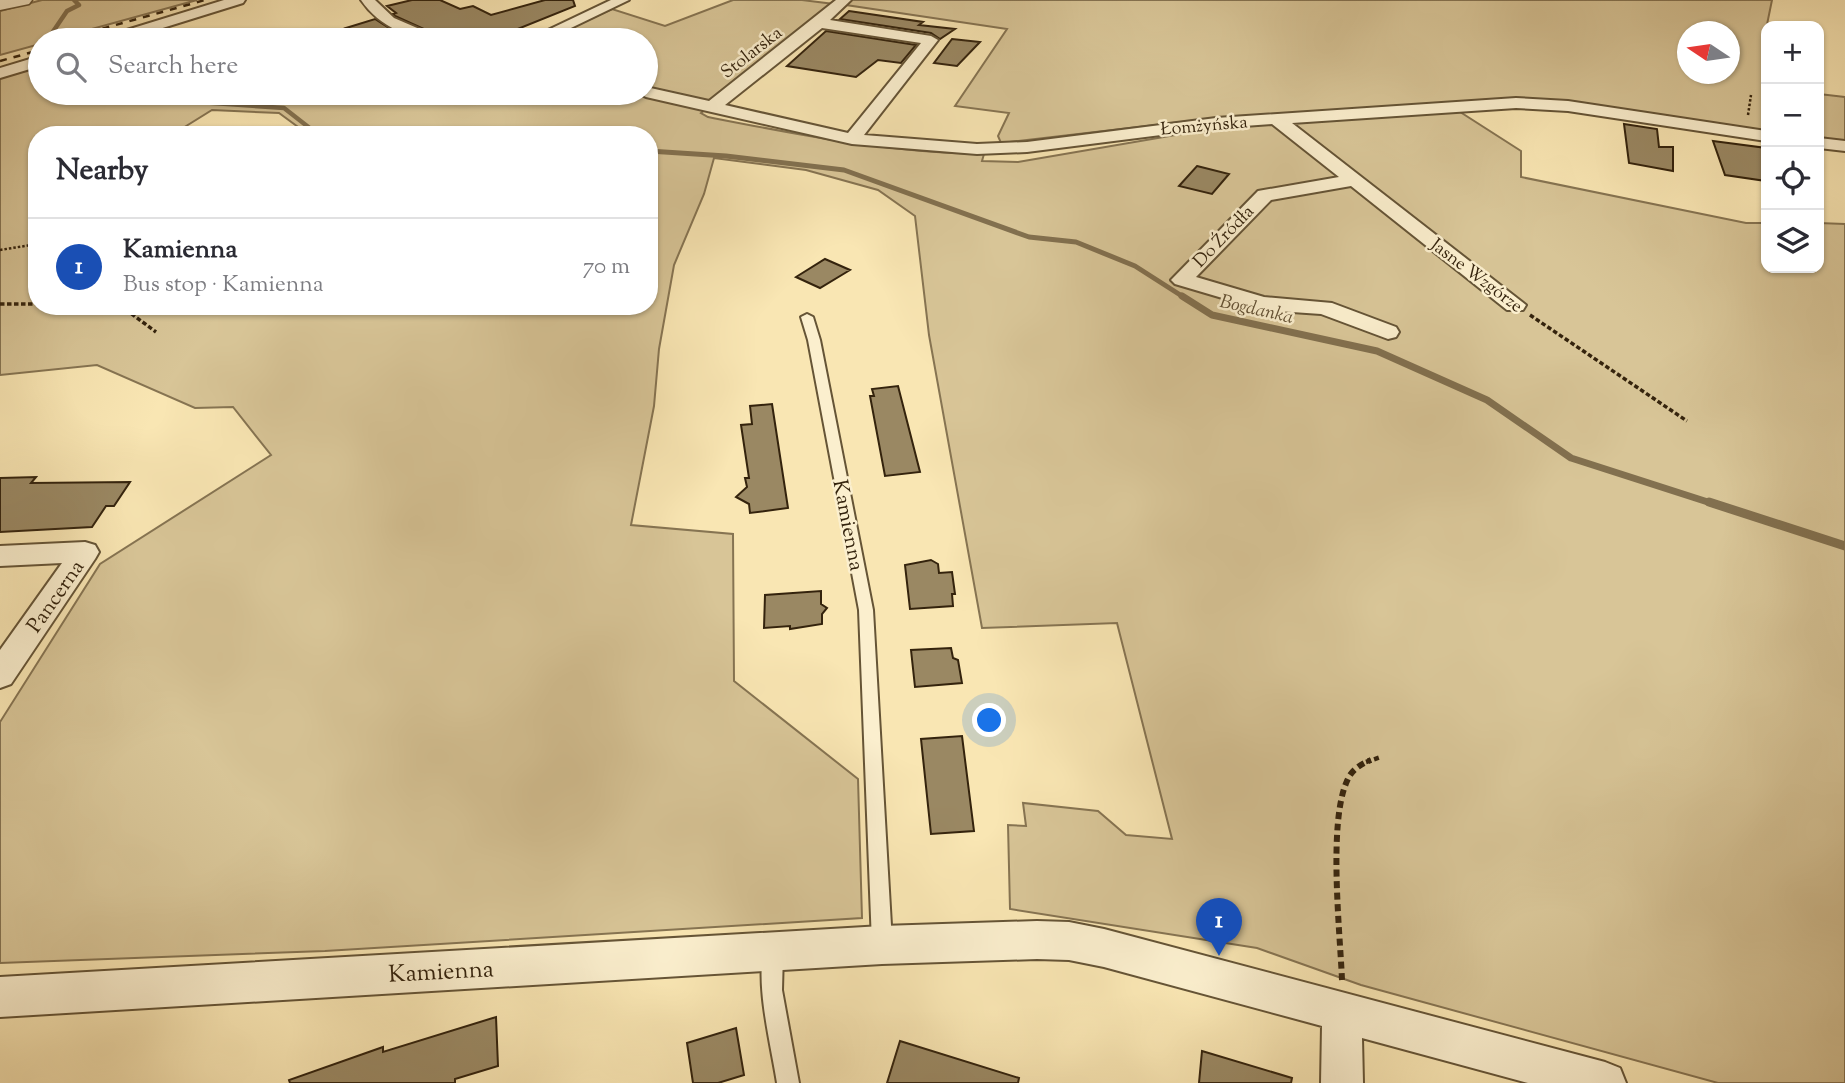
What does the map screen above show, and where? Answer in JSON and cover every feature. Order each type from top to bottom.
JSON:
[{"type":"street","points":[[0,5],[23,0]]},
{"type":"street","points":[[148,28],[238,0]]},
{"type":"street","points":[[368,0],[376,11],[406,28]]},
{"type":"street","points":[[560,28],[622,0]]},
{"type":"street","name":"Stolarska","points":[[712,107],[819,23],[844,0]]},
{"type":"street","points":[[819,23],[930,40],[852,139]]},
{"type":"street","points":[[0,74],[28,65]]},
{"type":"street","name":"Łomżyńska","points":[[658,95],[852,139],[929,147],[1004,149],[1157,128],[1485,104],[1542,103],[1761,135]]},
{"type":"street","name":"Jasne Wzgórze","points":[[1275,118],[1515,305]]},
{"type":"street","points":[[1824,144],[1845,146]]},
{"type":"street","name":"Do Źródła","points":[[1353,180],[1280,191],[1260,198],[1182,280],[1263,303],[1324,308],[1388,332]]},
{"type":"street","name":"Pancerna","points":[[0,556],[85,552],[0,675]]},
{"type":"street","name":"Kamienna","points":[[0,997],[882,945],[1037,940],[1080,943],[1605,1083]]},
{"type":"street","points":[[1342,1012],[1342,1083]]},
{"type":"lane","name":"Kamienna","points":[[807,317],[814,340],[866,610],[882,945]]},
{"type":"lane","points":[[773,951],[772,990],[788,1083]]},
{"type":"path","points":[[0,250],[28,245]]},
{"type":"path","points":[[0,304],[28,304]]},
{"type":"path","name":"Jasne Wzgórze","points":[[1515,305],[1687,421]]},
{"type":"path","points":[[133,315],[156,332]]},
{"type":"path","points":[[1342,1012],[1340,813],[1346,781],[1361,762],[1381,757]]},
{"type":"shaded area","points":[[42,0],[197,0],[96,28],[28,28],[28,47],[0,55],[0,11]]},
{"type":"shaded area","points":[[733,0],[802,0],[834,4],[701,113],[708,117],[880,147],[984,154],[982,161],[1018,162],[1222,127],[1457,110],[1521,151],[1521,177],[1746,223],[1761,223],[1761,273],[1824,273],[1824,223],[1845,224],[1845,1083],[1718,1083],[1361,985],[1257,948],[1010,909],[1008,825],[1026,826],[1023,803],[1098,811],[1126,835],[1172,839],[1117,623],[982,628],[929,335],[915,216],[878,190],[806,170],[714,158],[704,194],[674,265],[659,349],[654,406],[631,525],[733,534],[734,681],[858,779],[862,918],[325,951],[0,963],[0,722],[100,564],[271,455],[233,407],[195,408],[97,365],[0,375],[0,78],[28,70],[28,105],[658,105],[658,28],[570,28],[612,9],[665,26]]},
{"type":"shaded area","points":[[851,0],[1772,0],[1768,21],[1761,21],[1761,132],[1561,101],[1255,116],[1001,143],[998,136],[1009,113],[955,106],[1007,29],[846,5]]},
{"type":"shaded area","points":[[1824,95],[1845,97],[1845,143],[1824,141]]},
{"type":"building","points":[[412,0],[440,0],[460,9],[473,6],[491,15],[545,0],[573,0],[575,6],[520,28],[422,28],[395,16],[393,14],[396,13],[387,6]]},
{"type":"building","points":[[849,11],[955,29],[940,39],[931,33],[840,19]]},
{"type":"building","points":[[375,19],[389,28],[346,28]]},
{"type":"building","points":[[826,31],[916,45],[901,63],[878,60],[856,77],[787,66]]},
{"type":"building","points":[[952,39],[980,42],[957,66],[934,63]]},
{"type":"building","points":[[1624,124],[1657,129],[1659,147],[1673,147],[1673,171],[1629,163]]},
{"type":"building","points":[[1713,141],[1761,147],[1761,180],[1725,175]]},
{"type":"building","points":[[1197,166],[1229,174],[1212,194],[1179,186]]},
{"type":"building","points":[[825,259],[850,270],[820,288],[796,277]]},
{"type":"building","points":[[898,386],[920,472],[885,476],[870,396],[874,396],[872,389]]},
{"type":"building","points":[[772,404],[788,508],[750,513],[749,504],[736,497],[747,487],[745,478],[749,478],[741,425],[752,424],[750,406]]},
{"type":"building","points":[[36,477],[31,483],[130,482],[114,506],[106,506],[92,527],[0,532],[0,478]]},
{"type":"building","points":[[931,560],[938,564],[939,573],[952,572],[955,594],[952,594],[953,606],[910,609],[905,565]]},
{"type":"building","points":[[821,591],[821,604],[827,608],[822,614],[822,624],[790,629],[790,626],[764,628],[765,595]]},
{"type":"building","points":[[951,648],[953,658],[958,660],[962,683],[915,687],[911,650]]},
{"type":"building","points":[[962,736],[974,831],[931,834],[921,739]]},
{"type":"building","points":[[496,1017],[498,1066],[455,1079],[455,1083],[290,1083],[289,1080],[383,1047],[383,1052]]},
{"type":"building","points":[[736,1028],[744,1075],[718,1083],[693,1083],[687,1043]]},
{"type":"building","points":[[900,1041],[1019,1078],[1018,1083],[887,1083]]},
{"type":"building","points":[[1202,1051],[1292,1078],[1291,1083],[1199,1083]]},
{"type":"waterway","name":"Bogdanka","points":[[55,28],[67,11],[79,5],[74,0]]},
{"type":"waterway","name":"Bogdanka","points":[[241,105],[284,108],[307,126]]},
{"type":"waterway","name":"Bogdanka","points":[[658,152],[726,156],[844,170],[1029,237],[1076,242],[1135,266],[1185,298]]},
{"type":"waterway","name":"Bogdanka","points":[[1182,296],[1212,315],[1377,351],[1487,400],[1571,458],[1714,504]]},
{"type":"waterway","name":"Bogdanka","points":[[1709,502],[1845,546]]},
{"type":"railway","points":[[105,28],[205,0]]},
{"type":"railway","points":[[0,61],[28,53]]},
{"type":"place","name":"Kamienna","points":[[1219,956]]}]
